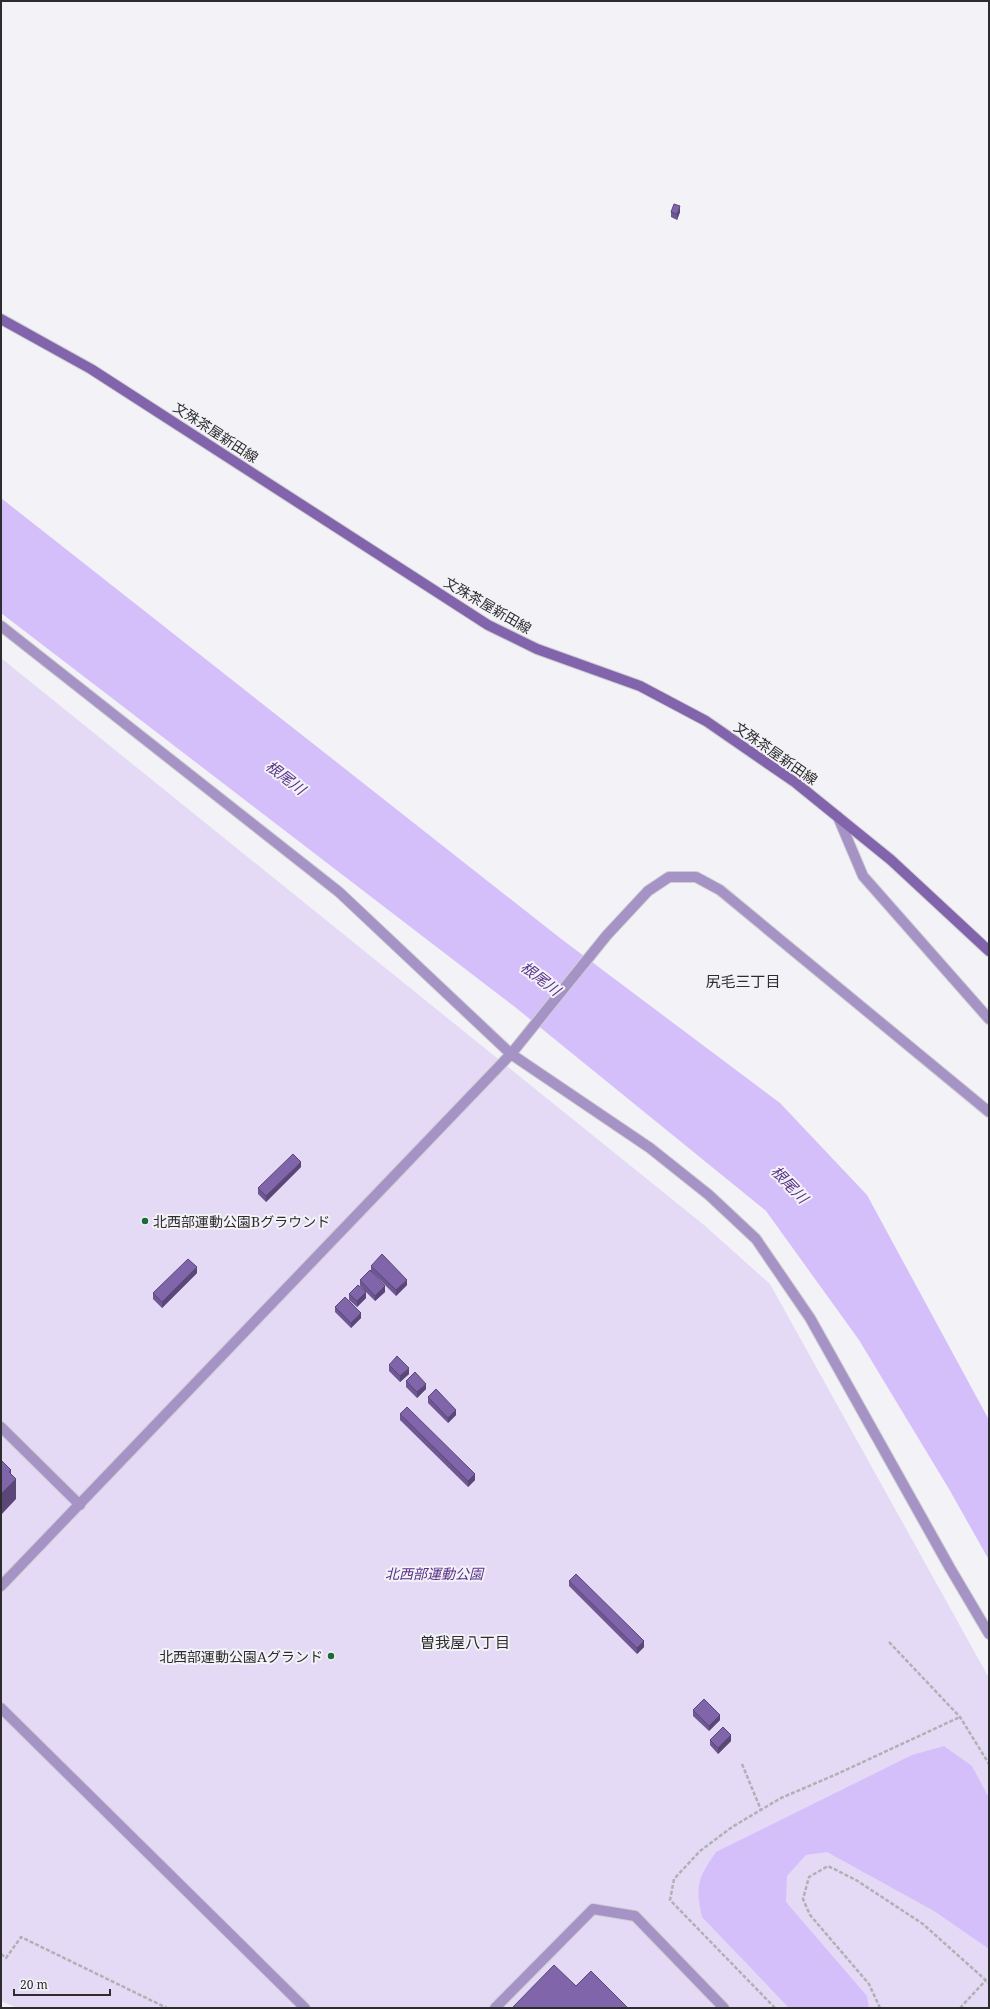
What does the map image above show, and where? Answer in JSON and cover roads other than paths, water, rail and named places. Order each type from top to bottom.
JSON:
[{"type":"main road","name":"文殊茶屋新田線","points":[[1,319],[98,373],[488,625],[537,650],[640,686],[706,721],[796,783],[891,860],[989,951]]},
{"type":"street","points":[[1,626],[339,892],[511,1054],[650,1148],[709,1195],[756,1239],[810,1318],[950,1568],[989,1634]]},
{"type":"street","points":[[838,817],[863,876],[989,1019]]},
{"type":"street","points":[[1,1586],[511,1054],[607,935],[648,891],[670,877],[696,878],[720,890],[989,1112]]},
{"type":"street","points":[[1,1427],[80,1505]]},
{"type":"street","points":[[1,1708],[305,2008]]},
{"type":"street","points":[[495,2008],[593,1908],[635,1916],[724,2008]]},
{"type":"water","name":"根尾川","points":[[1,498],[560,938],[780,1103],[867,1195],[989,1420],[989,1560],[949,1489],[859,1340],[766,1211],[515,1007],[1,613]]},
{"type":"water","points":[[944,1746],[972,1766],[989,1798],[989,1949],[934,1911],[827,1852],[806,1855],[787,1876],[786,1902],[867,1996],[869,2008],[789,2008],[702,1917],[699,1889],[705,1869],[716,1852],[912,1755]]},
{"type":"place","name":"北西部運動公園Bグラウンド","points":[[145,1221]]},
{"type":"place","name":"北西部運動公園Aグランド","points":[[331,1656]]},
{"type":"district","name":"尻毛三丁目","points":[[743,981]]},
{"type":"district","name":"曽我屋八丁目","points":[[465,1642]]},
{"type":"park label","name":"北西部運動公園","points":[[434,1573]]}]
